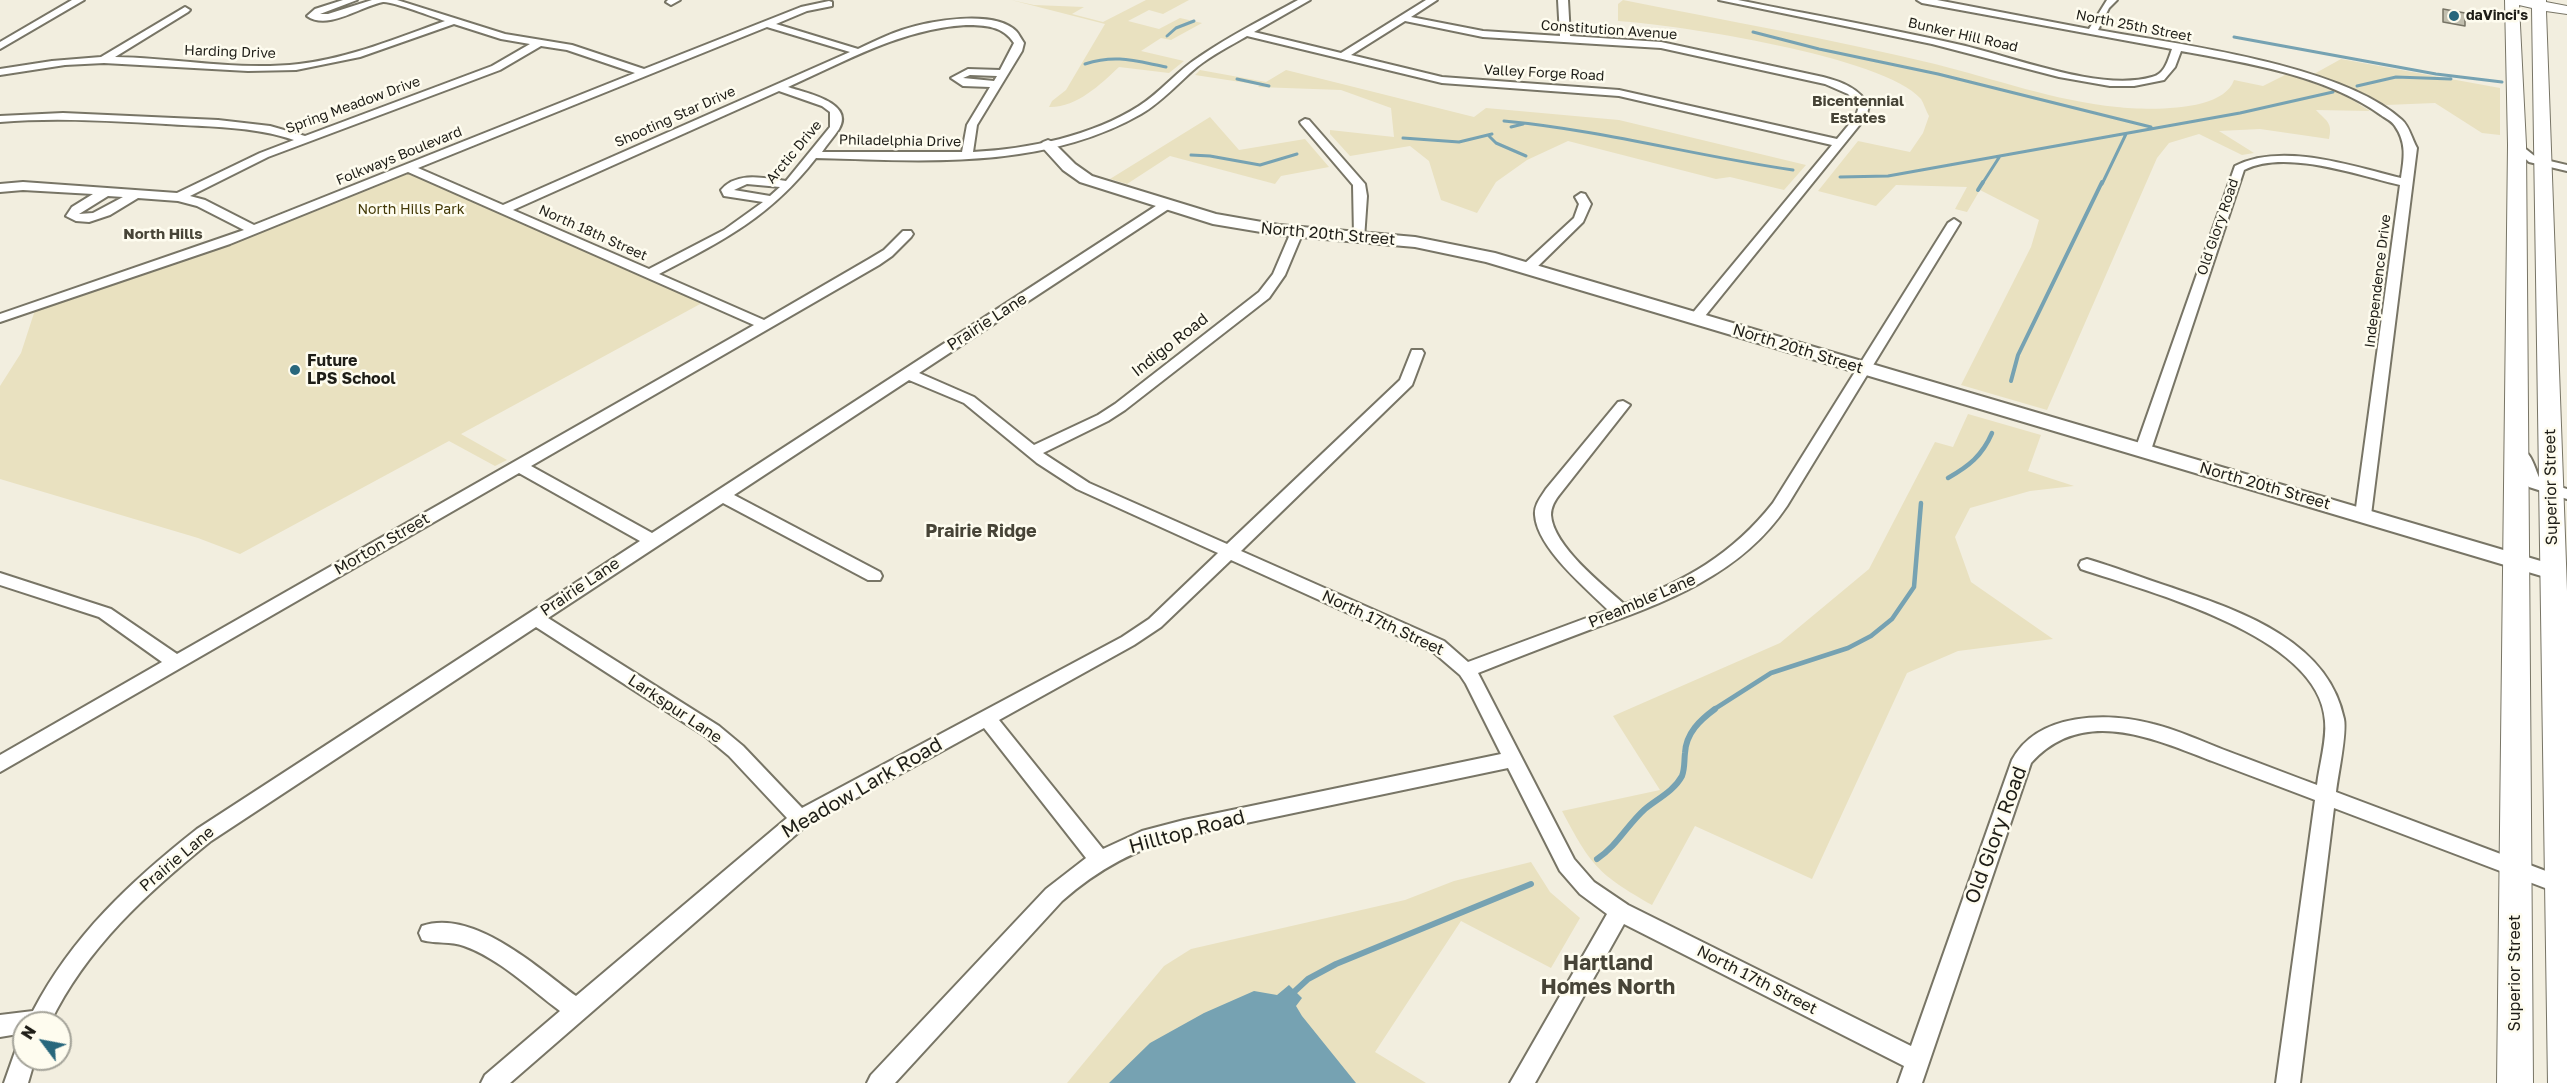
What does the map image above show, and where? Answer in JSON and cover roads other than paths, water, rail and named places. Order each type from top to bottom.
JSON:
[{"type":"main road","points":[[2509,0],[2567,2]]},
{"type":"main road","name":"Superior Street","points":[[2509,0],[2517,145],[2515,1083]]},
{"type":"main road","points":[[2543,2],[2567,10]]},
{"type":"main road","name":"Superior Street","points":[[2543,2],[2541,163],[2548,354],[2559,491],[2553,572],[2566,1083]]},
{"type":"main road","points":[[2517,172],[2523,170],[2528,173],[2531,190],[2543,201]]},
{"type":"main road","points":[[2516,311],[2529,314],[2531,338],[2548,354]]},
{"type":"street","points":[[0,46],[79,0]]},
{"type":"street","points":[[352,0],[318,11],[312,16],[329,17],[381,0]]},
{"type":"street","points":[[388,0],[504,38],[578,49],[645,72]]},
{"type":"street","points":[[817,0],[834,2]]},
{"type":"street","name":"Folkways Boulevard","points":[[804,9],[817,0]]},
{"type":"street","name":"Philadelphia Drive","points":[[813,155],[917,159],[967,157],[1048,145],[1096,131],[1135,113],[1161,96],[1201,60],[1305,0]]},
{"type":"street","points":[[1342,56],[1432,0]]},
{"type":"street","points":[[1563,0],[1565,39]]},
{"type":"street","name":"Bunker Hill Road","points":[[1724,0],[1958,46],[2077,77],[2106,82],[2135,83],[2162,77],[2169,70],[2178,48]]},
{"type":"street","name":"North 25th Street","points":[[1922,0],[2281,69],[2339,87]]},
{"type":"street","points":[[2092,32],[2112,0]]},
{"type":"street","name":"Folkways Boulevard","points":[[0,318],[164,264],[254,230],[804,9],[834,2]]},
{"type":"street","points":[[103,60],[185,10]]},
{"type":"street","name":"Constitution Avenue","points":[[1404,18],[1475,33],[1671,47],[1832,83],[1854,94],[1864,106],[1862,117],[1840,143]]},
{"type":"street","name":"Harding Drive","points":[[0,72],[52,63],[103,60],[262,68],[304,66],[355,56],[454,21]]},
{"type":"street","name":"Shooting Star Drive","points":[[502,210],[902,33],[928,25],[957,22],[992,25],[1011,31],[1019,43],[1017,51],[1002,73]]},
{"type":"street","points":[[767,24],[859,52]]},
{"type":"street","name":"Valley Forge Road","points":[[1247,33],[1454,82],[1630,95],[1840,143]]},
{"type":"street","points":[[0,34],[19,34]]},
{"type":"street","name":"Spring Meadow Drive","points":[[179,197],[249,161],[496,68],[538,43]]},
{"type":"street","points":[[995,84],[963,83],[956,78],[970,72],[1002,73]]},
{"type":"street","points":[[967,157],[972,125],[1002,73]]},
{"type":"street","name":"Independence Drive","points":[[2339,87],[2380,109],[2406,132],[2411,145],[2363,514]]},
{"type":"street","name":"Arctic Drive","points":[[648,274],[735,228],[773,200],[789,185],[835,127],[837,122],[835,111],[826,104],[780,88]]},
{"type":"street","points":[[0,119],[48,115],[234,125],[277,131],[303,140]]},
{"type":"street","points":[[1305,122],[1359,184],[1360,236]]},
{"type":"street","points":[[1696,318],[1840,143]]},
{"type":"street","name":"North 20th Street","points":[[1048,145],[1072,170],[1086,179],[1166,205],[1233,224],[1449,247],[1528,268],[2553,572]]},
{"type":"street","points":[[2517,145],[2528,158],[2567,168]]},
{"type":"street","name":"Old Glory Road","points":[[2143,450],[2239,168],[2254,160],[2289,159],[2406,183]]},
{"type":"street","name":"North 18th Street","points":[[408,168],[765,325]]},
{"type":"street","points":[[773,200],[736,196],[727,190],[732,185],[742,182],[789,185]]},
{"type":"street","points":[[0,188],[23,186],[179,197],[201,203],[254,230]]},
{"type":"street","points":[[107,191],[76,210],[72,216],[86,218],[101,214],[137,193]]},
{"type":"street","points":[[1528,268],[1581,217],[1585,204],[1581,197]]},
{"type":"street","name":"Prairie Lane","points":[[45,1011],[63,980],[93,939],[135,894],[173,859],[228,818],[1166,205]]},
{"type":"street","name":"Preamble Lane","points":[[1466,669],[1664,596],[1698,579],[1750,542],[1779,506],[1954,223]]},
{"type":"street","name":"Indigo Road","points":[[1032,452],[1103,418],[1120,407],[1264,295],[1279,275],[1297,232]]},
{"type":"street","name":"Morton Street","points":[[0,764],[874,262],[907,234]]},
{"type":"street","name":"Meadow Lark Road","points":[[493,1083],[800,819],[1128,641],[1155,623],[1407,382],[1417,353]]},
{"type":"street","name":"North 17th Street","points":[[908,374],[969,400],[1032,452],[1091,491],[1427,640],[1449,654],[1466,669],[1567,865],[1587,888],[1620,911],[1917,1061]]},
{"type":"street","points":[[1620,612],[1551,539],[1543,514],[1548,498],[1623,405]]},
{"type":"street","points":[[2517,452],[2528,465],[2531,480],[2559,491]]},
{"type":"street","points":[[519,466],[651,540]]},
{"type":"street","points":[[721,495],[874,576]]},
{"type":"street","points":[[2087,565],[2238,618],[2260,629],[2297,657],[2324,689],[2332,705],[2335,722],[2288,1083]]},
{"type":"street","points":[[0,579],[105,613],[176,663]]},
{"type":"street","name":"Larkspur Lane","points":[[535,618],[712,731],[736,750],[800,819]]},
{"type":"street","points":[[987,718],[1100,860]]},
{"type":"street","name":"Old Glory Road","points":[[1910,1083],[2022,760],[2032,747],[2045,737],[2062,729],[2082,725],[2128,726],[2154,731],[2560,885]]},
{"type":"street","name":"Hilltop Road","points":[[879,1083],[1054,895],[1100,860],[1149,837],[1184,828],[1513,759]]},
{"type":"street","points":[[1522,1083],[1620,911]]},
{"type":"street","points":[[430,933],[462,935],[495,949],[577,1010]]},
{"type":"water","points":[[1289,985],[1302,998],[1296,1006],[1302,1016],[1356,1083],[1109,1083],[1150,1043],[1204,1013],[1254,991],[1277,995]]},
{"type":"waterway","points":[[1167,36],[1176,28],[1194,21]]},
{"type":"waterway","points":[[1753,32],[1819,49],[1938,74],[2151,127]]},
{"type":"waterway","points":[[2234,37],[2436,74],[2502,82]]},
{"type":"waterway","points":[[1085,64],[1116,59],[1166,67]]},
{"type":"waterway","points":[[2357,86],[2396,77],[2451,79]]},
{"type":"waterway","points":[[1237,79],[1269,86]]},
{"type":"waterway","points":[[1840,177],[1888,176],[2240,113],[2333,92]]},
{"type":"waterway","points":[[1504,121],[1576,130],[1793,170]]},
{"type":"waterway","points":[[1511,127],[1523,124]]},
{"type":"waterway","points":[[1403,138],[1459,142],[1492,134]]},
{"type":"waterway","points":[[2102,184],[2126,134]]},
{"type":"waterway","points":[[1489,136],[1496,143],[1526,156]]},
{"type":"waterway","points":[[1191,155],[1260,165],[1297,154]]},
{"type":"waterway","points":[[1982,184],[2000,156]]},
{"type":"waterway","points":[[1978,190],[1983,182]]},
{"type":"waterway","points":[[2011,381],[2018,355],[2102,182]]},
{"type":"waterway","points":[[1948,478],[1974,460],[1992,433]]},
{"type":"waterway","points":[[1713,710],[1771,673],[1848,648],[1871,636],[1892,619],[1914,587],[1921,503]]},
{"type":"waterway","points":[[1597,859],[1645,809],[1679,781],[1683,773],[1688,739],[1699,722],[1715,709]]},
{"type":"waterway","points":[[1295,991],[1308,979],[1336,964],[1531,884]]},
{"type":"place","name":"daVinci's","points":[[2454,16]]},
{"type":"place","name":"Future LPS School","points":[[295,370]]},
{"type":"district","name":"Bicentennial Estates","points":[[1858,110]]},
{"type":"district","name":"North Hills","points":[[163,234]]},
{"type":"district","name":"Prairie Ridge","points":[[981,531]]},
{"type":"district","name":"Hartland Homes North","points":[[1608,975]]},
{"type":"park label","name":"North Hills Park","points":[[411,210]]}]
